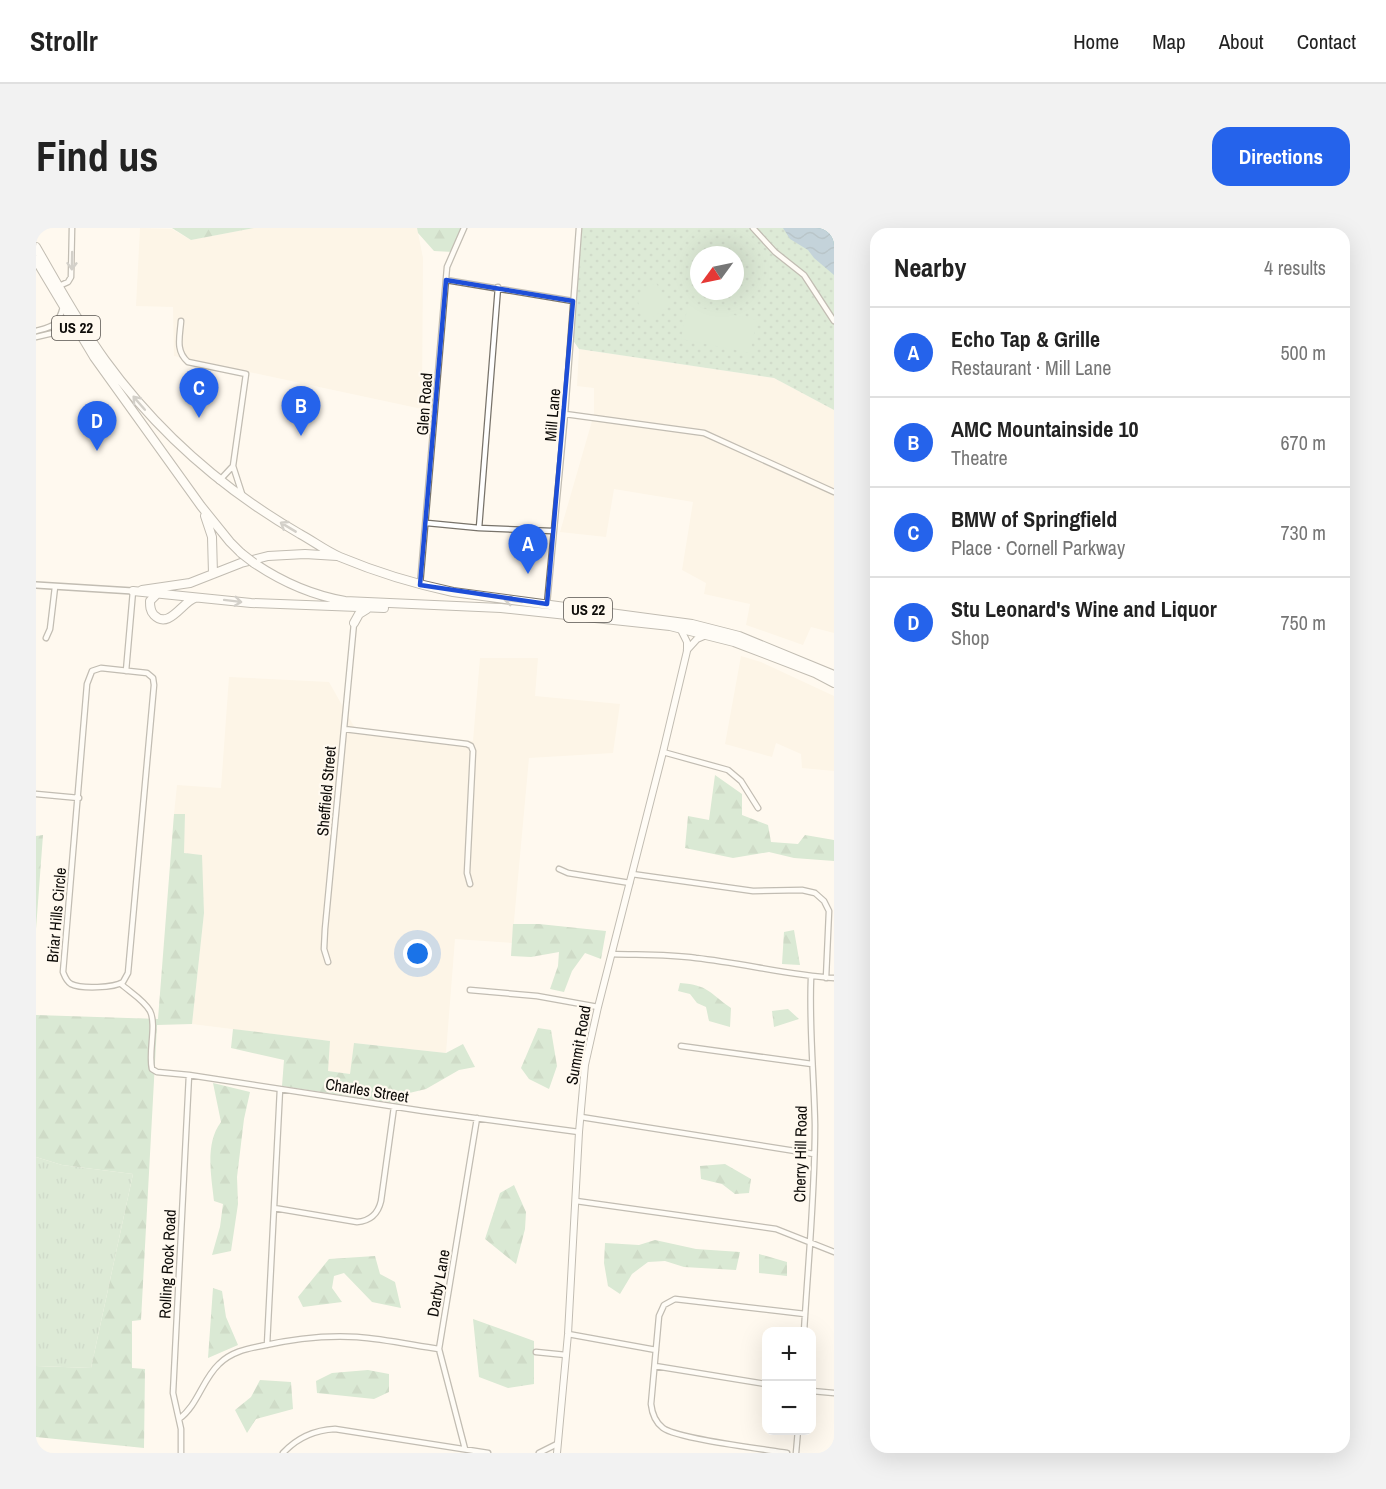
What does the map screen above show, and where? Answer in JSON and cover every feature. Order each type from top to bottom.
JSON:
[{"type":"highway","name":"US 22","points":[[36,247],[93,343],[119,379],[192,459],[243,498],[339,556],[420,585],[508,600],[672,620],[722,631],[834,675]]},
{"type":"highway","name":"US 22","points":[[36,260],[78,332],[201,506],[230,542],[242,553],[286,583],[321,596],[345,601],[501,608],[680,628],[734,642],[815,673],[834,683]]},
{"type":"highway","points":[[201,506],[212,537],[213,574]]},
{"type":"highway","points":[[201,597],[191,599],[174,615],[165,619],[158,617],[152,611],[150,601],[154,595],[190,584],[241,563],[267,556],[305,554],[339,556]]},
{"type":"highway","points":[[133,591],[190,584]]},
{"type":"highway","points":[[133,591],[154,595],[201,597],[251,603],[343,608],[428,606]]},
{"type":"highway","points":[[343,608],[350,613],[354,623]]},
{"type":"highway","points":[[354,623],[359,614],[369,608]]},
{"type":"main road","points":[[680,628],[687,642],[687,651]]},
{"type":"main road","points":[[687,651],[697,639],[706,635]]},
{"type":"main road","name":"Summit Road","points":[[557,1453],[568,1334],[585,1065],[687,651]]},
{"type":"street","points":[[59,286],[68,282],[71,277],[72,228]]},
{"type":"street","name":"Glen Road","points":[[420,585],[447,267],[464,228]]},
{"type":"street","name":"Mill Lane","points":[[547,604],[579,228]]},
{"type":"street","points":[[753,228],[775,252],[804,275],[834,321]]},
{"type":"street","points":[[446,280],[573,301]]},
{"type":"street","points":[[480,528],[498,287]]},
{"type":"street","points":[[36,331],[56,324],[60,320],[63,307]]},
{"type":"street","points":[[181,321],[179,348],[184,359],[246,374],[233,466],[243,498]]},
{"type":"street","points":[[36,338],[66,330],[78,332]]},
{"type":"street","points":[[564,414],[704,433],[834,492]]},
{"type":"street","points":[[219,481],[233,466]]},
{"type":"street","points":[[427,523],[552,531]]},
{"type":"street","points":[[36,585],[133,591],[126,671]]},
{"type":"street","points":[[46,638],[50,629],[55,586]]},
{"type":"street","name":"Sheffield Street","points":[[328,962],[324,949],[325,929],[354,623]]},
{"type":"street","name":"Briar Hills Circle","points":[[97,669],[126,671],[147,673],[153,678],[154,685],[128,971],[121,984],[111,987],[75,985],[68,981],[63,972],[87,679],[92,671],[97,669]]},
{"type":"street","points":[[344,729],[471,746],[473,751],[467,872],[470,884]]},
{"type":"street","points":[[663,752],[728,770],[741,781],[758,808]]},
{"type":"street","points":[[36,795],[79,798]]},
{"type":"street","points":[[559,869],[568,873],[630,883]]},
{"type":"street","points":[[632,874],[753,891],[802,890],[815,893],[824,901],[829,911],[826,978]]},
{"type":"street","points":[[612,954],[693,957],[811,978],[834,978]]},
{"type":"street","name":"Cherry Hill Road","points":[[804,1327],[814,1154],[809,1014],[811,978]]},
{"type":"street","name":"Charles Street","points":[[121,984],[151,1012],[150,1061],[152,1069],[157,1072],[579,1132]]},
{"type":"street","points":[[470,990],[537,996],[598,1008]]},
{"type":"street","points":[[681,1046],[812,1064]]},
{"type":"street","name":"Rolling Rock Road","points":[[181,1453],[179,1419],[173,1393],[189,1075]]},
{"type":"street","points":[[267,1345],[280,1089]]},
{"type":"street","points":[[274,1208],[357,1222],[375,1215],[381,1201],[394,1107]]},
{"type":"street","points":[[581,1117],[814,1154]]},
{"type":"street","name":"Darby Lane","points":[[465,1449],[439,1349],[477,1118]]},
{"type":"street","points":[[576,1202],[776,1229],[834,1252]]},
{"type":"street","points":[[787,1453],[676,1434],[664,1429],[652,1410],[660,1312],[664,1305],[672,1300],[805,1314]]},
{"type":"street","points":[[568,1334],[656,1350]]},
{"type":"street","points":[[179,1419],[190,1409],[219,1364],[236,1352],[320,1337],[358,1337],[439,1349]]},
{"type":"street","points":[[536,1352],[566,1355]]},
{"type":"street","points":[[655,1366],[762,1383]]},
{"type":"street","points":[[816,1391],[834,1393]]},
{"type":"street","points":[[283,1453],[306,1435],[320,1430],[335,1429],[488,1453]]},
{"type":"street","points":[[796,1453],[798,1435]]},
{"type":"street","points":[[539,1453],[557,1444]]},
{"type":"highlighted area","points":[[446,280],[573,301],[547,604],[420,585]]},
{"type":"shaded area","points":[[140,228],[172,229],[191,240],[254,228],[417,228],[423,258],[422,409],[174,356],[173,307],[136,306]]},
{"type":"shaded area","points":[[579,349],[774,378],[834,410],[834,633],[811,627],[803,645],[746,625],[750,604],[704,594],[706,583],[682,570],[693,502],[614,489],[606,537],[560,532],[594,414],[594,388],[577,386]]},
{"type":"shaded area","points":[[741,656],[761,662],[834,696],[834,771],[802,768],[801,754],[776,743],[772,757],[725,744]]},
{"type":"shaded area","points":[[480,658],[538,658],[535,696],[620,704],[613,753],[529,758],[512,943],[455,939],[446,1053],[355,1043],[350,1074],[327,1071],[330,1041],[192,1024],[204,913],[201,855],[183,853],[185,815],[174,814],[177,785],[221,788],[229,677],[329,682],[356,730],[473,741]]},
{"type":"green space","points":[[172,228],[254,228],[191,240]]},
{"type":"green space","points":[[417,228],[465,228],[453,252],[434,251],[418,233]]},
{"type":"green space","points":[[579,228],[834,228],[834,410],[774,378],[579,349],[570,336]]},
{"type":"green space","points":[[656,283],[670,306],[648,320],[638,299],[643,291]]},
{"type":"green space","points":[[688,305],[757,320],[750,353],[681,339]]},
{"type":"green space","points":[[715,775],[742,794],[742,815],[768,825],[771,842],[798,844],[805,835],[834,840],[834,861],[794,858],[769,852],[733,858],[685,848],[688,816],[709,820]]},
{"type":"green space","points":[[174,814],[185,814],[184,853],[202,855],[204,913],[192,1024],[157,1025],[141,1320],[132,1321],[132,1368],[145,1369],[144,1448],[36,1437],[36,1366],[91,1368],[133,1174],[62,1165],[36,1157],[36,1015],[158,1019]]},
{"type":"green space","points":[[43,835],[36,929],[36,836]]},
{"type":"green space","points":[[513,924],[539,924],[606,931],[601,959],[585,953],[572,971],[564,992],[550,989],[558,966],[559,952],[531,957],[511,956]]},
{"type":"green space","points":[[794,930],[800,965],[782,964],[784,932]]},
{"type":"green space","points":[[680,983],[703,988],[731,1008],[730,1027],[709,1021],[706,1007],[697,1003],[690,994],[678,991]]},
{"type":"green space","points":[[788,1009],[799,1019],[774,1027],[772,1011]]},
{"type":"green space","points":[[538,1028],[551,1030],[557,1066],[549,1089],[529,1079],[521,1068]]},
{"type":"green space","points":[[233,1029],[330,1041],[328,1071],[350,1074],[354,1043],[446,1053],[463,1044],[475,1067],[459,1070],[426,1089],[405,1094],[400,1104],[282,1086],[284,1060],[231,1048]]},
{"type":"green space","points":[[213,1083],[250,1092],[244,1119],[237,1177],[238,1204],[231,1251],[212,1255],[220,1227],[223,1204],[214,1201],[211,1170],[211,1149],[216,1130],[221,1122]]},
{"type":"green space","points":[[36,1157],[62,1165],[133,1174],[91,1368],[36,1366]]},
{"type":"green space","points":[[725,1164],[751,1179],[749,1193],[735,1194],[722,1184],[701,1179],[700,1166]]},
{"type":"green space","points":[[514,1185],[526,1212],[525,1229],[516,1264],[485,1239],[500,1193]]},
{"type":"green space","points":[[655,1240],[696,1249],[740,1252],[736,1270],[684,1267],[665,1261],[648,1262],[632,1274],[620,1294],[608,1286],[604,1263],[605,1243],[639,1245]]},
{"type":"green space","points":[[759,1254],[787,1262],[787,1276],[759,1273]]},
{"type":"green space","points":[[375,1256],[380,1274],[395,1282],[401,1308],[372,1302],[344,1273],[334,1276],[332,1288],[342,1302],[303,1307],[298,1297],[329,1259]]},
{"type":"green space","points":[[213,1288],[222,1291],[226,1317],[238,1345],[208,1358]]},
{"type":"green space","points":[[473,1319],[534,1341],[534,1384],[508,1388],[479,1377]]},
{"type":"green space","points":[[368,1370],[389,1374],[389,1392],[374,1399],[317,1393],[316,1381],[332,1373]]},
{"type":"green space","points":[[260,1380],[291,1382],[293,1409],[256,1419],[247,1433],[235,1410],[251,1397]]},
{"type":"water","points":[[783,228],[834,228],[834,275],[808,250],[790,239]]},
{"type":"place","name":"BMW of Springfield","points":[[199,418]]},
{"type":"place","name":"AMC Mountainside 10","points":[[301,436]]},
{"type":"place","name":"Stu Leonard's Wine and Liquor","points":[[97,451]]},
{"type":"place","name":"Echo Tap & Grille","points":[[528,574]]}]
